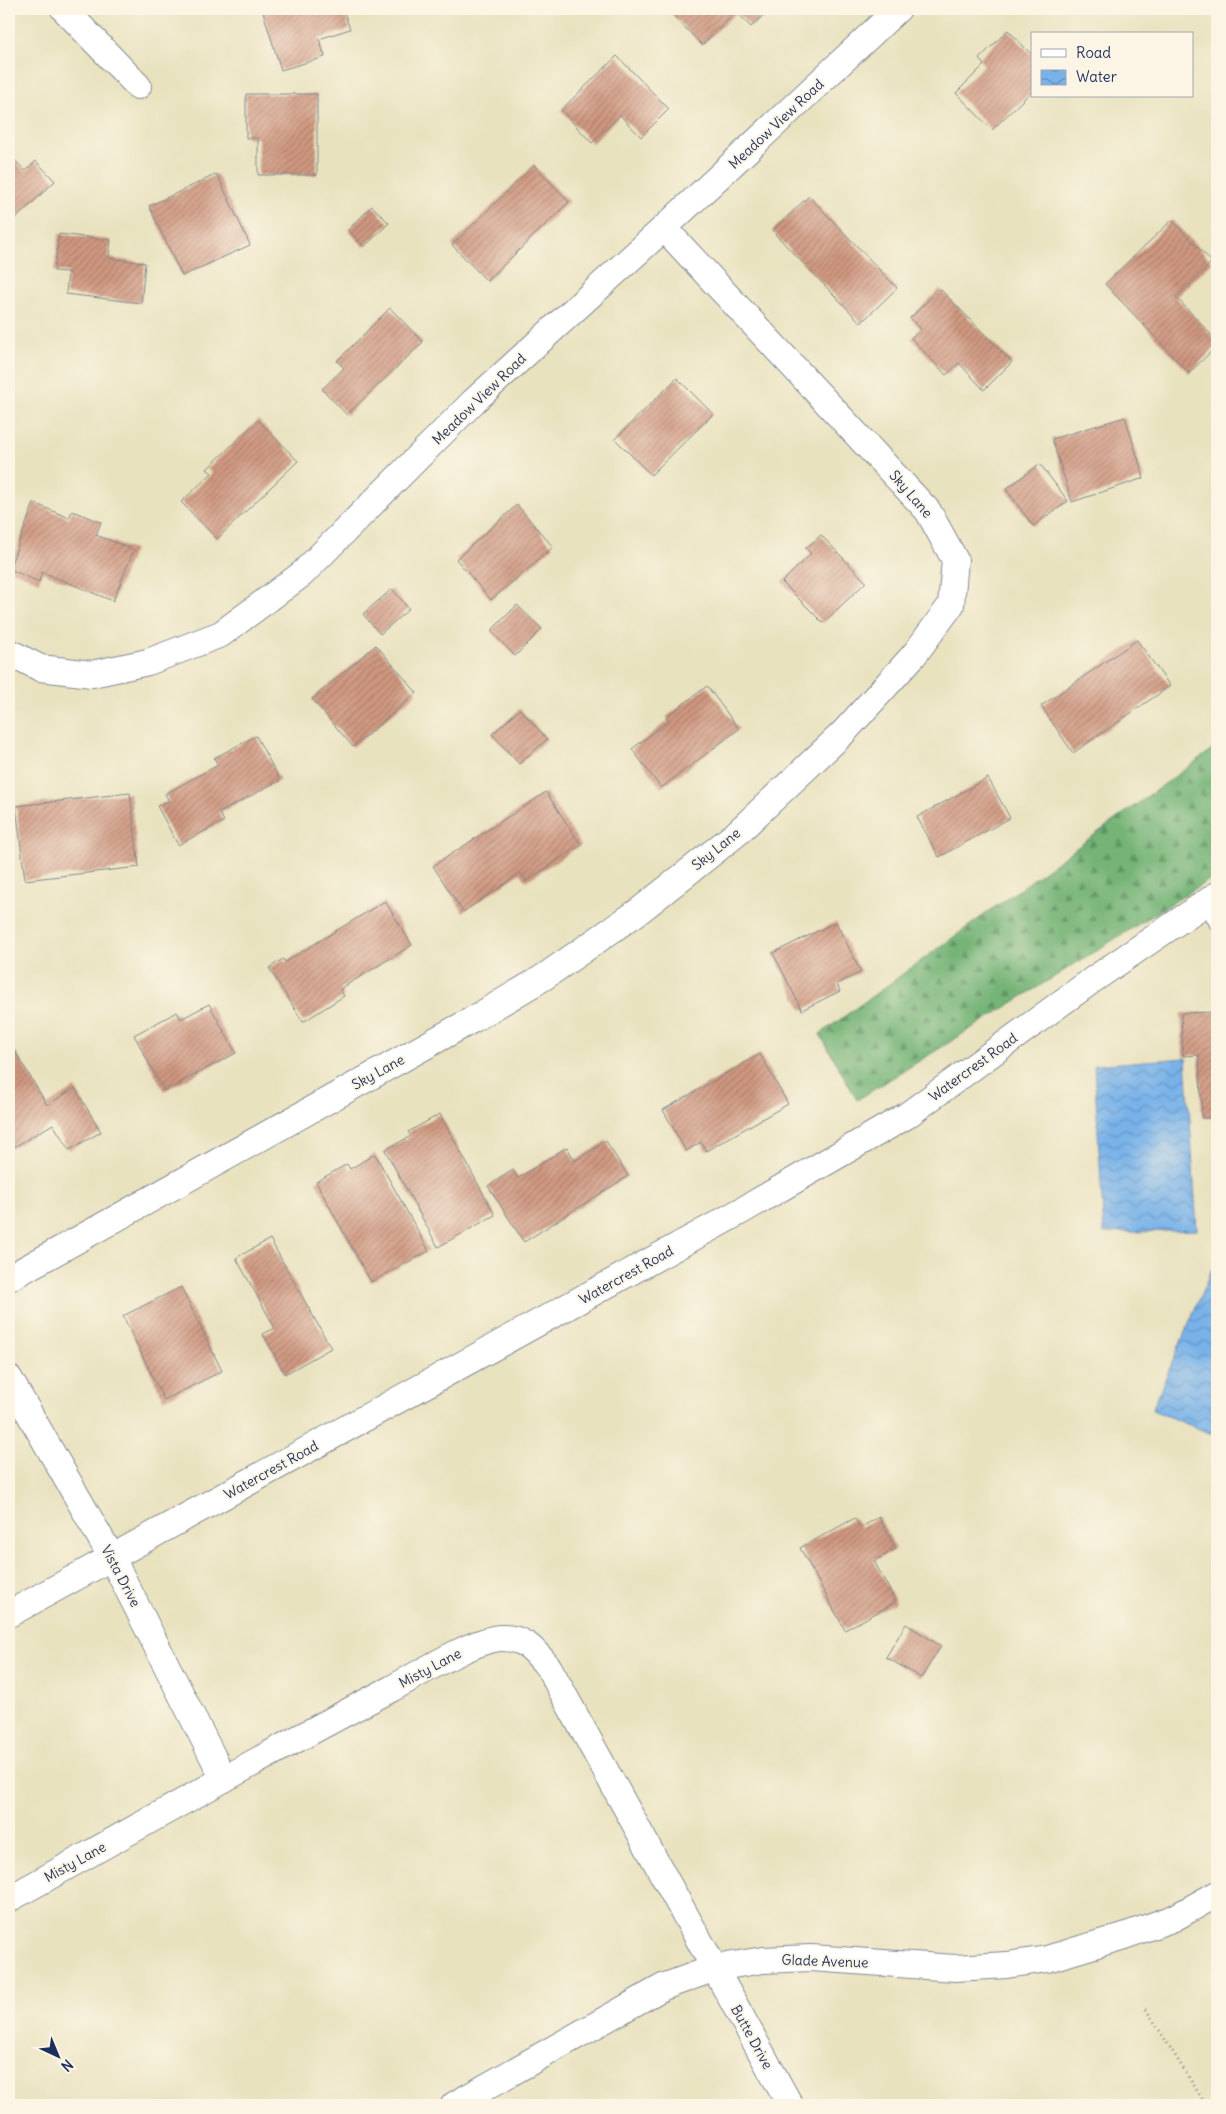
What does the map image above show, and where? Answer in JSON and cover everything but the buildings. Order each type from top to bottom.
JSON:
[{"type":"street","points":[[64,9],[138,86]]},
{"type":"street","name":"Meadow View Road","points":[[9,652],[40,668],[92,674],[148,662],[221,634],[302,574],[474,400],[664,228],[898,9]]},
{"type":"street","name":"Sky Lane","points":[[9,1278],[472,1020],[544,977],[639,911],[736,834],[843,733],[914,654],[951,605],[955,560],[928,511],[664,228]]},
{"type":"street","name":"Watercrest Road","points":[[9,1614],[743,1210],[906,1116],[1094,979],[1213,907]]},
{"type":"street","name":"Vista Drive","points":[[9,1378],[112,1558],[224,1779]]},
{"type":"street","name":"Misty Lane","points":[[9,1899],[224,1779],[475,1645],[498,1638],[517,1638],[534,1650],[549,1668],[715,1968]]},
{"type":"street","name":"Glade Avenue","points":[[454,2105],[664,1987],[715,1968],[763,1960],[811,1958],[955,1968],[1007,1965],[1047,1959],[1124,1936],[1174,1918],[1217,1894]]},
{"type":"street","name":"Butte Drive","points":[[715,1968],[790,2105]]},
{"type":"path","points":[[1146,2008],[1206,2105]]},
{"type":"green space","points":[[1217,746],[1217,875],[857,1100],[820,1034]]},
{"type":"water","points":[[1186,1058],[1197,1230],[1104,1233],[1094,1065]]},
{"type":"water","points":[[1217,1257],[1217,1436],[1152,1410]]}]
